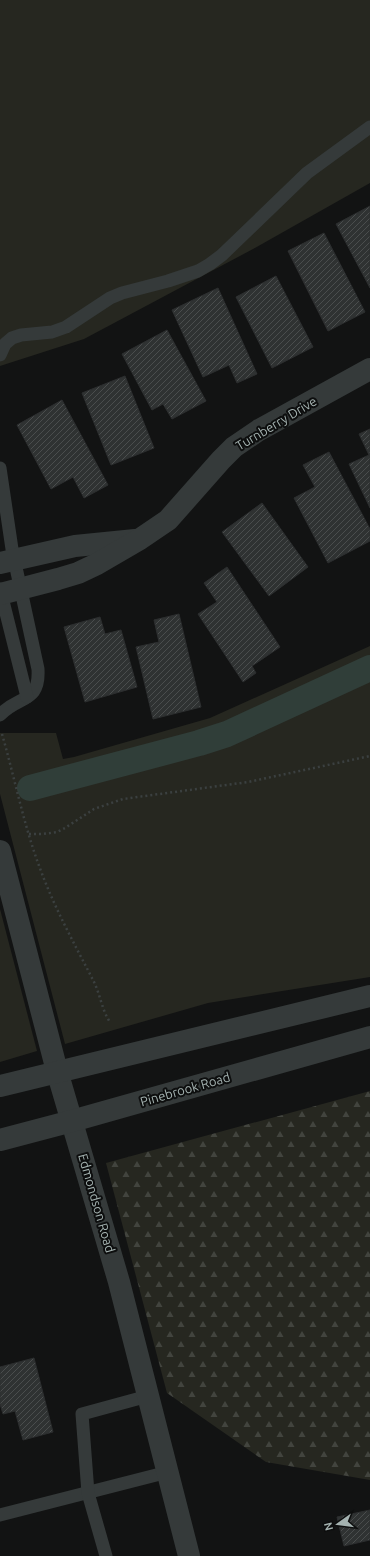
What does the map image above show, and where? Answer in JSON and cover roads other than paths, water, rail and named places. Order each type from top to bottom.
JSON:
[{"type":"street","name":"Turnberry Drive","points":[[5,591],[78,573],[97,564],[140,539],[168,520],[234,447],[259,430],[370,369]]},
{"type":"street","name":"Turnberry Drive","points":[[7,561],[75,546],[140,539]]},
{"type":"street","name":"Edmondson Road","points":[[0,851],[57,1071],[120,1282],[189,1556]]},
{"type":"street","points":[[0,1086],[370,996]]},
{"type":"street","name":"Pinebrook Road","points":[[0,1140],[370,1037]]},
{"type":"lane","points":[[0,354],[5,344],[12,338],[21,335],[52,332],[66,327],[110,298],[122,293],[184,276],[210,264],[222,255],[307,173],[370,127]]},
{"type":"lane","points":[[0,468],[7,561],[5,591],[26,698]]},
{"type":"lane","points":[[0,715],[4,710],[33,693],[37,687],[38,674],[5,591]]},
{"type":"lane","points":[[106,1556],[88,1493],[82,1414],[148,1396]]},
{"type":"lane","points":[[0,1515],[168,1472]]},
{"type":"waterway","points":[[30,788],[199,743],[227,734],[370,668]]}]
